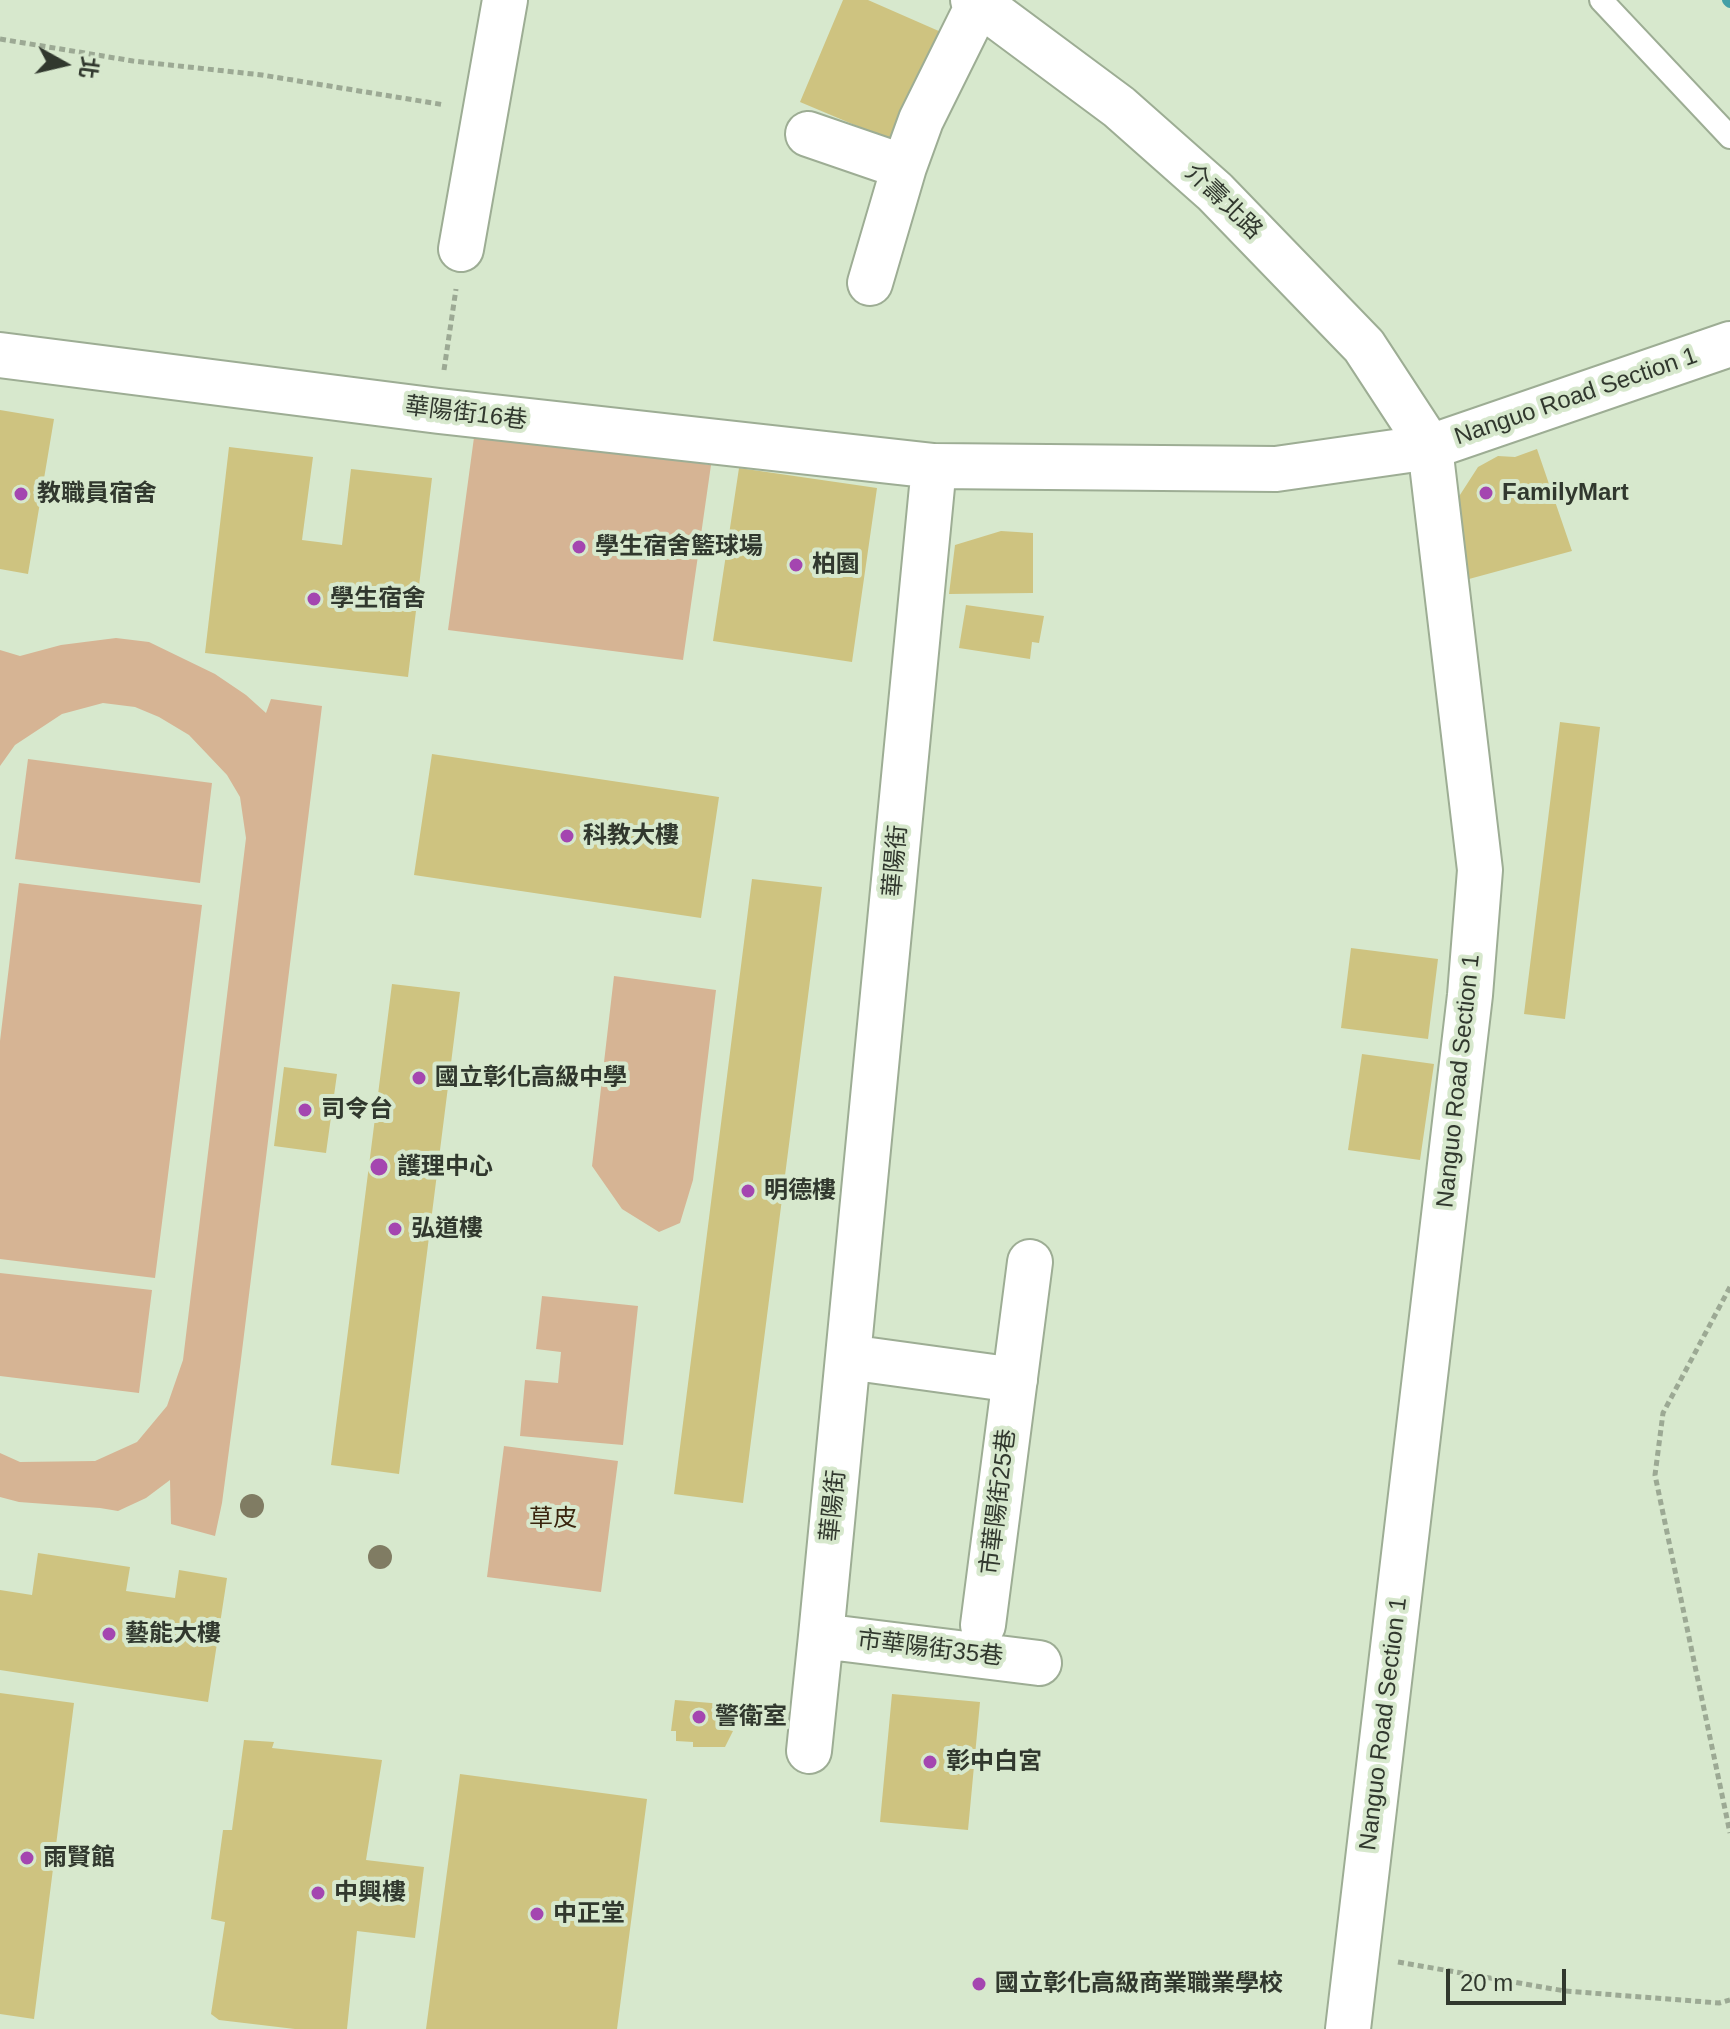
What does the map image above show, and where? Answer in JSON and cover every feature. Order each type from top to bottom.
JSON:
[{"type":"street","points":[[461,249],[505,0]]},
{"type":"street","points":[[870,283],[921,120],[976,1]]},
{"type":"street","name":"介壽北路","points":[[976,1],[1119,107],[1215,192],[1364,346],[1430,447]]},
{"type":"street","points":[[808,134],[904,167]]},
{"type":"street","name":"Nanguo Road Section 1","points":[[1348,2029],[1470,995],[1480,870],[1430,447],[1730,344]]},
{"type":"street","name":"華陽街16巷","points":[[0,355],[439,411],[934,466]]},
{"type":"street","points":[[934,466],[1276,469],[1430,447]]},
{"type":"street","name":"華陽街","points":[[809,1751],[934,466]]},
{"type":"street","name":"市華陽街25巷","points":[[983,1625],[1030,1262]]},
{"type":"street","points":[[848,1357],[1015,1380]]},
{"type":"street","name":"市華陽街35巷","points":[[821,1636],[1039,1663]]},
{"type":"lane","points":[[1601,0],[1730,137]]},
{"type":"path","points":[[0,39],[133,61],[262,75],[485,111]]},
{"type":"path","points":[[439,411],[461,249]]},
{"type":"path","points":[[1730,1287],[1663,1413],[1655,1475],[1730,1833]]},
{"type":"path","points":[[1357,1955],[1565,1991],[1719,2003],[1730,2000]]},
{"type":"green space","name":"學生宿舍籃球場","points":[[475,430],[711,465],[683,660],[448,630]]},
{"type":"green space","points":[[116,638],[149,642],[215,674],[266,713],[271,699],[322,706],[240,1367],[215,1536],[171,1524],[170,1480],[146,1498],[118,1511],[19,1502],[0,1497],[0,1453],[20,1462],[95,1461],[137,1442],[167,1406],[183,1360],[246,838],[240,797],[227,775],[189,735],[135,707],[103,703],[62,714],[15,745],[0,766],[0,650],[20,656],[61,645]]},
{"type":"green space","points":[[28,759],[212,783],[200,883],[15,859]]},
{"type":"green space","points":[[19,883],[202,905],[155,1278],[0,1259],[0,1041]]},
{"type":"green space","points":[[614,976],[716,990],[693,1180],[680,1223],[659,1232],[622,1209],[592,1166]]},
{"type":"green space","points":[[0,1273],[152,1290],[139,1393],[0,1376]]},
{"type":"green space","name":"草皮","points":[[542,1296],[638,1306],[623,1445],[520,1436],[525,1380],[558,1383],[561,1352],[536,1349]]},
{"type":"green space","name":"草皮","points":[[504,1446],[618,1461],[601,1592],[487,1577]]},
{"type":"building","points":[[843,0],[868,0],[941,32],[895,142],[800,102]]},
{"type":"building","name":"教職員宿舍","points":[[0,410],[54,419],[28,574],[0,569]]},
{"type":"building","name":"學生宿舍","points":[[229,447],[313,457],[302,540],[342,545],[351,469],[432,478],[408,677],[205,653]]},
{"type":"building","points":[[1537,449],[1572,551],[1469,579],[1452,545],[1458,498],[1478,467],[1498,456],[1515,457]]},
{"type":"building","name":"柏園","points":[[739,468],[877,488],[852,662],[713,641]]},
{"type":"building","points":[[1001,531],[1033,533],[1033,593],[949,594],[955,545]]},
{"type":"building","points":[[966,605],[1044,616],[1039,643],[1032,642],[1030,659],[959,648]]},
{"type":"building","points":[[1560,722],[1600,727],[1565,1019],[1524,1014]]},
{"type":"building","name":"科教大樓","points":[[432,754],[719,797],[701,918],[414,875]]},
{"type":"building","name":"明德樓","points":[[752,879],[822,887],[743,1503],[674,1494]]},
{"type":"building","points":[[1351,948],[1438,959],[1428,1039],[1341,1028]]},
{"type":"building","name":"弘道樓","points":[[392,984],[460,992],[399,1474],[331,1465]]},
{"type":"building","points":[[1362,1054],[1434,1064],[1420,1160],[1348,1150]]},
{"type":"building","name":"司令台","points":[[284,1067],[337,1074],[326,1153],[274,1146]]},
{"type":"building","name":"藝能大樓","points":[[38,1553],[130,1567],[126,1591],[175,1598],[179,1570],[227,1578],[208,1702],[0,1670],[0,1590],[32,1595]]},
{"type":"building","name":"雨賢館","points":[[0,1693],[74,1703],[34,2019],[0,2014]]},
{"type":"building","name":"彰中白宮","points":[[892,1694],[980,1702],[968,1830],[880,1822]]},
{"type":"building","name":"警衛室","points":[[675,1700],[723,1704],[728,1730],[733,1731],[725,1747],[693,1747],[693,1742],[676,1741],[676,1731],[671,1731]]},
{"type":"building","name":"中興樓","points":[[244,1740],[274,1742],[272,1748],[382,1760],[366,1860],[424,1867],[415,1938],[357,1931],[347,2029],[295,2029],[219,2020],[211,2014],[225,1922],[211,1919],[223,1830],[232,1830]]},
{"type":"building","name":"中正堂","points":[[460,1774],[647,1799],[617,2029],[426,2029]]},
{"type":"place","name":"FamilyMart","points":[[1486,493]]},
{"type":"place","name":"教職員宿舍","points":[[21,494]]},
{"type":"place","name":"學生宿舍籃球場","points":[[579,547]]},
{"type":"place","name":"柏園","points":[[796,565]]},
{"type":"place","name":"學生宿舍","points":[[314,599]]},
{"type":"place","name":"科教大樓","points":[[567,836]]},
{"type":"place","name":"國立彰化高級中學","points":[[419,1078]]},
{"type":"place","name":"司令台","points":[[305,1110]]},
{"type":"place","name":"護理中心","points":[[379,1167]]},
{"type":"place","name":"明德樓","points":[[748,1191]]},
{"type":"place","name":"弘道樓","points":[[395,1229]]},
{"type":"place","name":"藝能大樓","points":[[109,1634]]},
{"type":"place","name":"警衛室","points":[[699,1717]]},
{"type":"place","name":"彰中白宮","points":[[930,1762]]},
{"type":"place","name":"雨賢館","points":[[27,1858]]},
{"type":"place","name":"中興樓","points":[[318,1893]]},
{"type":"place","name":"中正堂","points":[[537,1914]]},
{"type":"place","name":"國立彰化高級商業職業學校","points":[[979,1984]]}]
